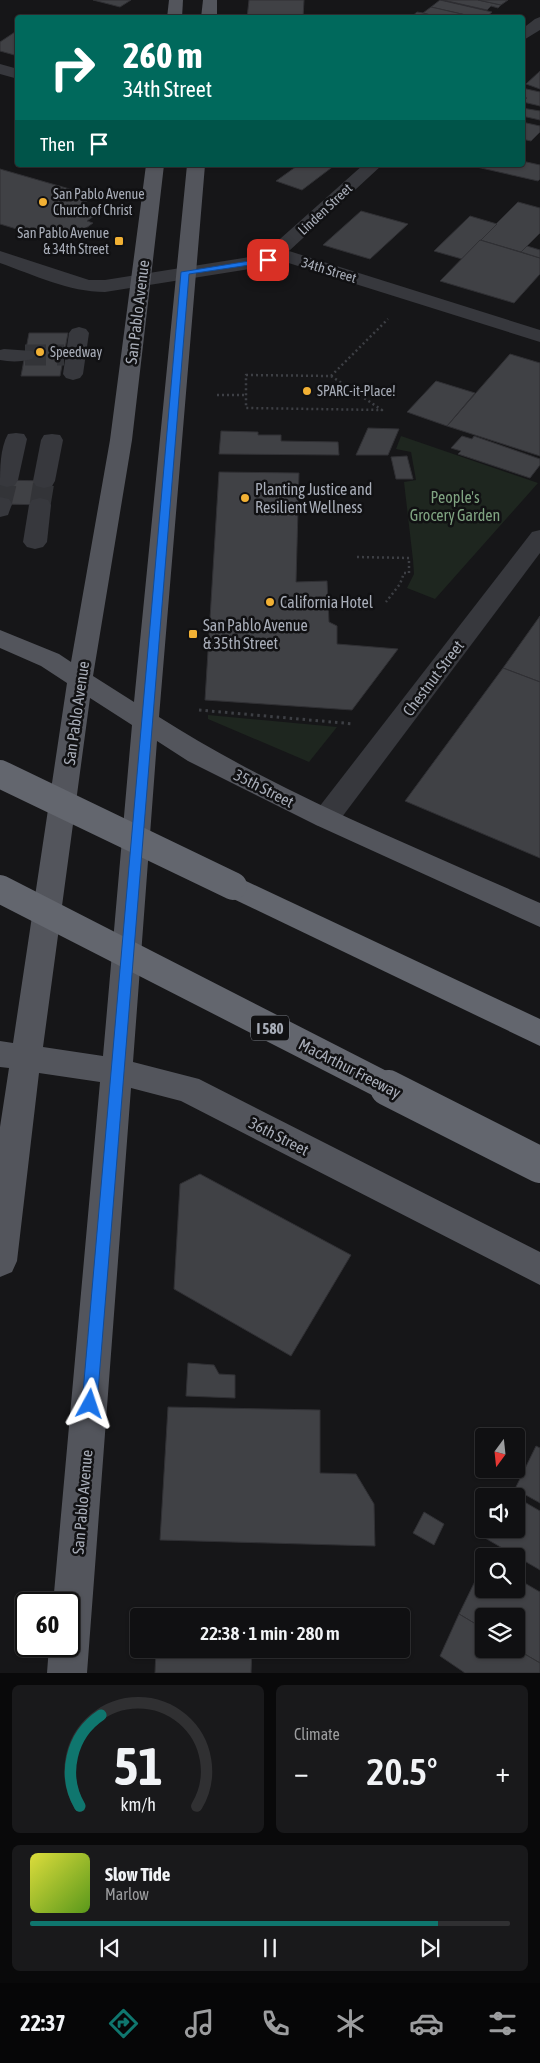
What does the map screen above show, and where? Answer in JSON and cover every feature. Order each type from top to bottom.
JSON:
[{"type":"highway","points":[[0,774],[540,1033]]},
{"type":"highway","name":"MacArthur Freeway","points":[[0,890],[540,1165]]},
{"type":"main road","points":[[174,15],[176,0]]},
{"type":"main road","points":[[209,15],[210,0]]},
{"type":"main road","name":"San Pablo Avenue","points":[[0,1261],[13,1056],[121,440],[155,167]]},
{"type":"main road","name":"San Pablo Avenue","points":[[67,1673],[146,722],[196,167]]},
{"type":"main road","name":"35th Street","points":[[0,638],[50,660],[80,681],[197,754],[326,818],[540,916]]},
{"type":"main road","name":"36th Street","points":[[13,1056],[118,1071],[188,1089],[540,1269]]},
{"type":"street","points":[[525,34],[540,22]]},
{"type":"street","points":[[0,69],[15,73]]},
{"type":"street","name":"Linden Street","points":[[276,253],[371,167]]},
{"type":"street","points":[[0,257],[89,286],[268,260],[276,253]]},
{"type":"street","name":"34th Street","points":[[276,253],[540,336]]},
{"type":"street","points":[[71,362],[79,334]]},
{"type":"street","points":[[4,355],[25,355]]},
{"type":"street","points":[[7,480],[16,439]]},
{"type":"street","points":[[44,481],[52,440]]},
{"type":"street","points":[[35,542],[40,505]]},
{"type":"street","name":"Chestnut Street","points":[[326,818],[540,537]]},
{"type":"path","points":[[331,376],[388,319]]},
{"type":"path","points":[[246,375],[331,376],[382,410],[246,408],[246,395],[246,375]]},
{"type":"path","points":[[217,395],[246,395]]},
{"type":"path","points":[[357,557],[409,558],[409,574],[404,573],[400,584],[386,602]]},
{"type":"path","points":[[199,710],[394,728]]},
{"type":"green space","name":"People's Grocery Garden","points":[[401,436],[538,483],[435,599],[407,588],[414,574],[404,482],[416,480],[411,452],[396,449]]},
{"type":"green space","points":[[208,715],[337,727],[309,762],[208,719]]},
{"type":"building","points":[[93,0],[131,0],[120,7]]},
{"type":"building","points":[[249,0],[304,0],[303,15],[247,15]]},
{"type":"building","points":[[440,0],[492,12],[488,15],[466,15],[431,7]]},
{"type":"building","points":[[443,0],[478,0],[501,5],[498,8],[491,6],[487,10]]},
{"type":"building","points":[[478,0],[508,0],[501,5]]},
{"type":"building","points":[[431,7],[466,15],[431,15],[423,13]]},
{"type":"building","points":[[417,12],[431,15],[414,15]]},
{"type":"building","points":[[15,32],[15,55],[0,51],[0,42]]},
{"type":"building","points":[[540,71],[540,89],[526,84]]},
{"type":"building","points":[[525,89],[540,92],[540,106],[525,102],[527,98],[525,97]]},
{"type":"building","points":[[525,108],[540,111],[540,120],[525,117]]},
{"type":"building","points":[[525,123],[540,126],[540,132],[531,141],[525,140]]},
{"type":"building","points":[[525,162],[540,165],[540,179],[538,181],[477,167],[525,167]]},
{"type":"building","points":[[296,167],[332,167],[302,190],[276,181]]},
{"type":"building","name":"San Pablo Avenue Church of Christ","points":[[0,169],[94,196],[79,207],[98,213],[87,221],[93,223],[75,236],[63,232],[53,240],[0,224]]},
{"type":"building","points":[[518,202],[540,208],[540,233],[521,252],[480,240]]},
{"type":"building","points":[[361,211],[408,224],[370,259],[323,245]]},
{"type":"building","points":[[470,216],[497,224],[462,259],[434,251]]},
{"type":"building","points":[[480,240],[540,258],[540,274],[514,303],[440,281]]},
{"type":"building","points":[[527,246],[540,250],[540,258],[521,252]]},
{"type":"building","points":[[29,333],[68,333],[60,376],[21,376]]},
{"type":"building","points":[[510,354],[540,363],[540,456],[447,426]]},
{"type":"building","points":[[436,381],[475,393],[447,426],[407,412]]},
{"type":"building","points":[[368,428],[399,429],[388,455],[356,455]]},
{"type":"building","points":[[221,431],[258,432],[258,435],[281,435],[281,441],[338,442],[339,455],[219,454]]},
{"type":"building","points":[[462,436],[472,439],[474,436],[540,459],[540,465],[530,478],[458,454],[461,451],[451,448]]},
{"type":"building","points":[[407,456],[413,479],[396,479],[391,457]]},
{"type":"building","name":"California Hotel","points":[[219,472],[299,473],[296,582],[327,581],[329,622],[337,626],[337,644],[398,649],[352,710],[205,700]]},
{"type":"building","points":[[0,480],[50,481],[46,505],[0,504]]},
{"type":"building","points":[[540,616],[540,682],[503,668]]},
{"type":"building","points":[[503,668],[540,682],[540,858],[405,801]]},
{"type":"building","points":[[200,1174],[351,1255],[291,1356],[174,1289],[180,1184]]},
{"type":"building","points":[[188,1363],[214,1365],[219,1374],[235,1375],[235,1398],[186,1396]]},
{"type":"building","points":[[168,1407],[320,1410],[320,1473],[356,1474],[374,1504],[375,1546],[160,1540]]},
{"type":"building","points":[[536,1446],[540,1448],[540,1503],[525,1495],[525,1488],[515,1488],[520,1478],[525,1478],[525,1469]]},
{"type":"building","points":[[525,1502],[540,1511],[540,1570],[525,1561],[525,1548],[502,1548],[485,1538],[525,1538]]},
{"type":"building","points":[[424,1512],[444,1524],[434,1545],[413,1533]]},
{"type":"building","points":[[475,1581],[475,1598],[525,1598],[525,1583],[540,1592],[540,1663],[525,1654],[525,1608],[475,1608],[475,1624],[459,1614]]},
{"type":"building","points":[[459,1614],[475,1624],[475,1658],[525,1658],[525,1654],[540,1663],[540,1673],[465,1673],[440,1656]]},
{"type":"building","points":[[156,1658],[252,1658],[251,1673],[155,1673]]},
{"type":"tunnel","points":[[25,355],[64,355]]},
{"type":"tunnel","points":[[1,504],[7,480]]},
{"type":"tunnel","points":[[40,505],[44,481]]},
{"type":"place","name":"San Pablo Avenue Church of Christ","points":[[43,202]]},
{"type":"place","name":"San Pablo Avenue & 34th Street","points":[[119,241]]},
{"type":"place","name":"Speedway","points":[[40,352]]},
{"type":"place","name":"SPARC-it-Place!","points":[[307,391]]},
{"type":"place","name":"Planting Justice and Resilient Wellness","points":[[245,498]]},
{"type":"place","name":"California Hotel","points":[[270,602]]},
{"type":"place","name":"San Pablo Avenue & 35th Street","points":[[193,634]]},
{"type":"route","points":[[90,1404],[149,680],[185,272],[268,260]]}]
